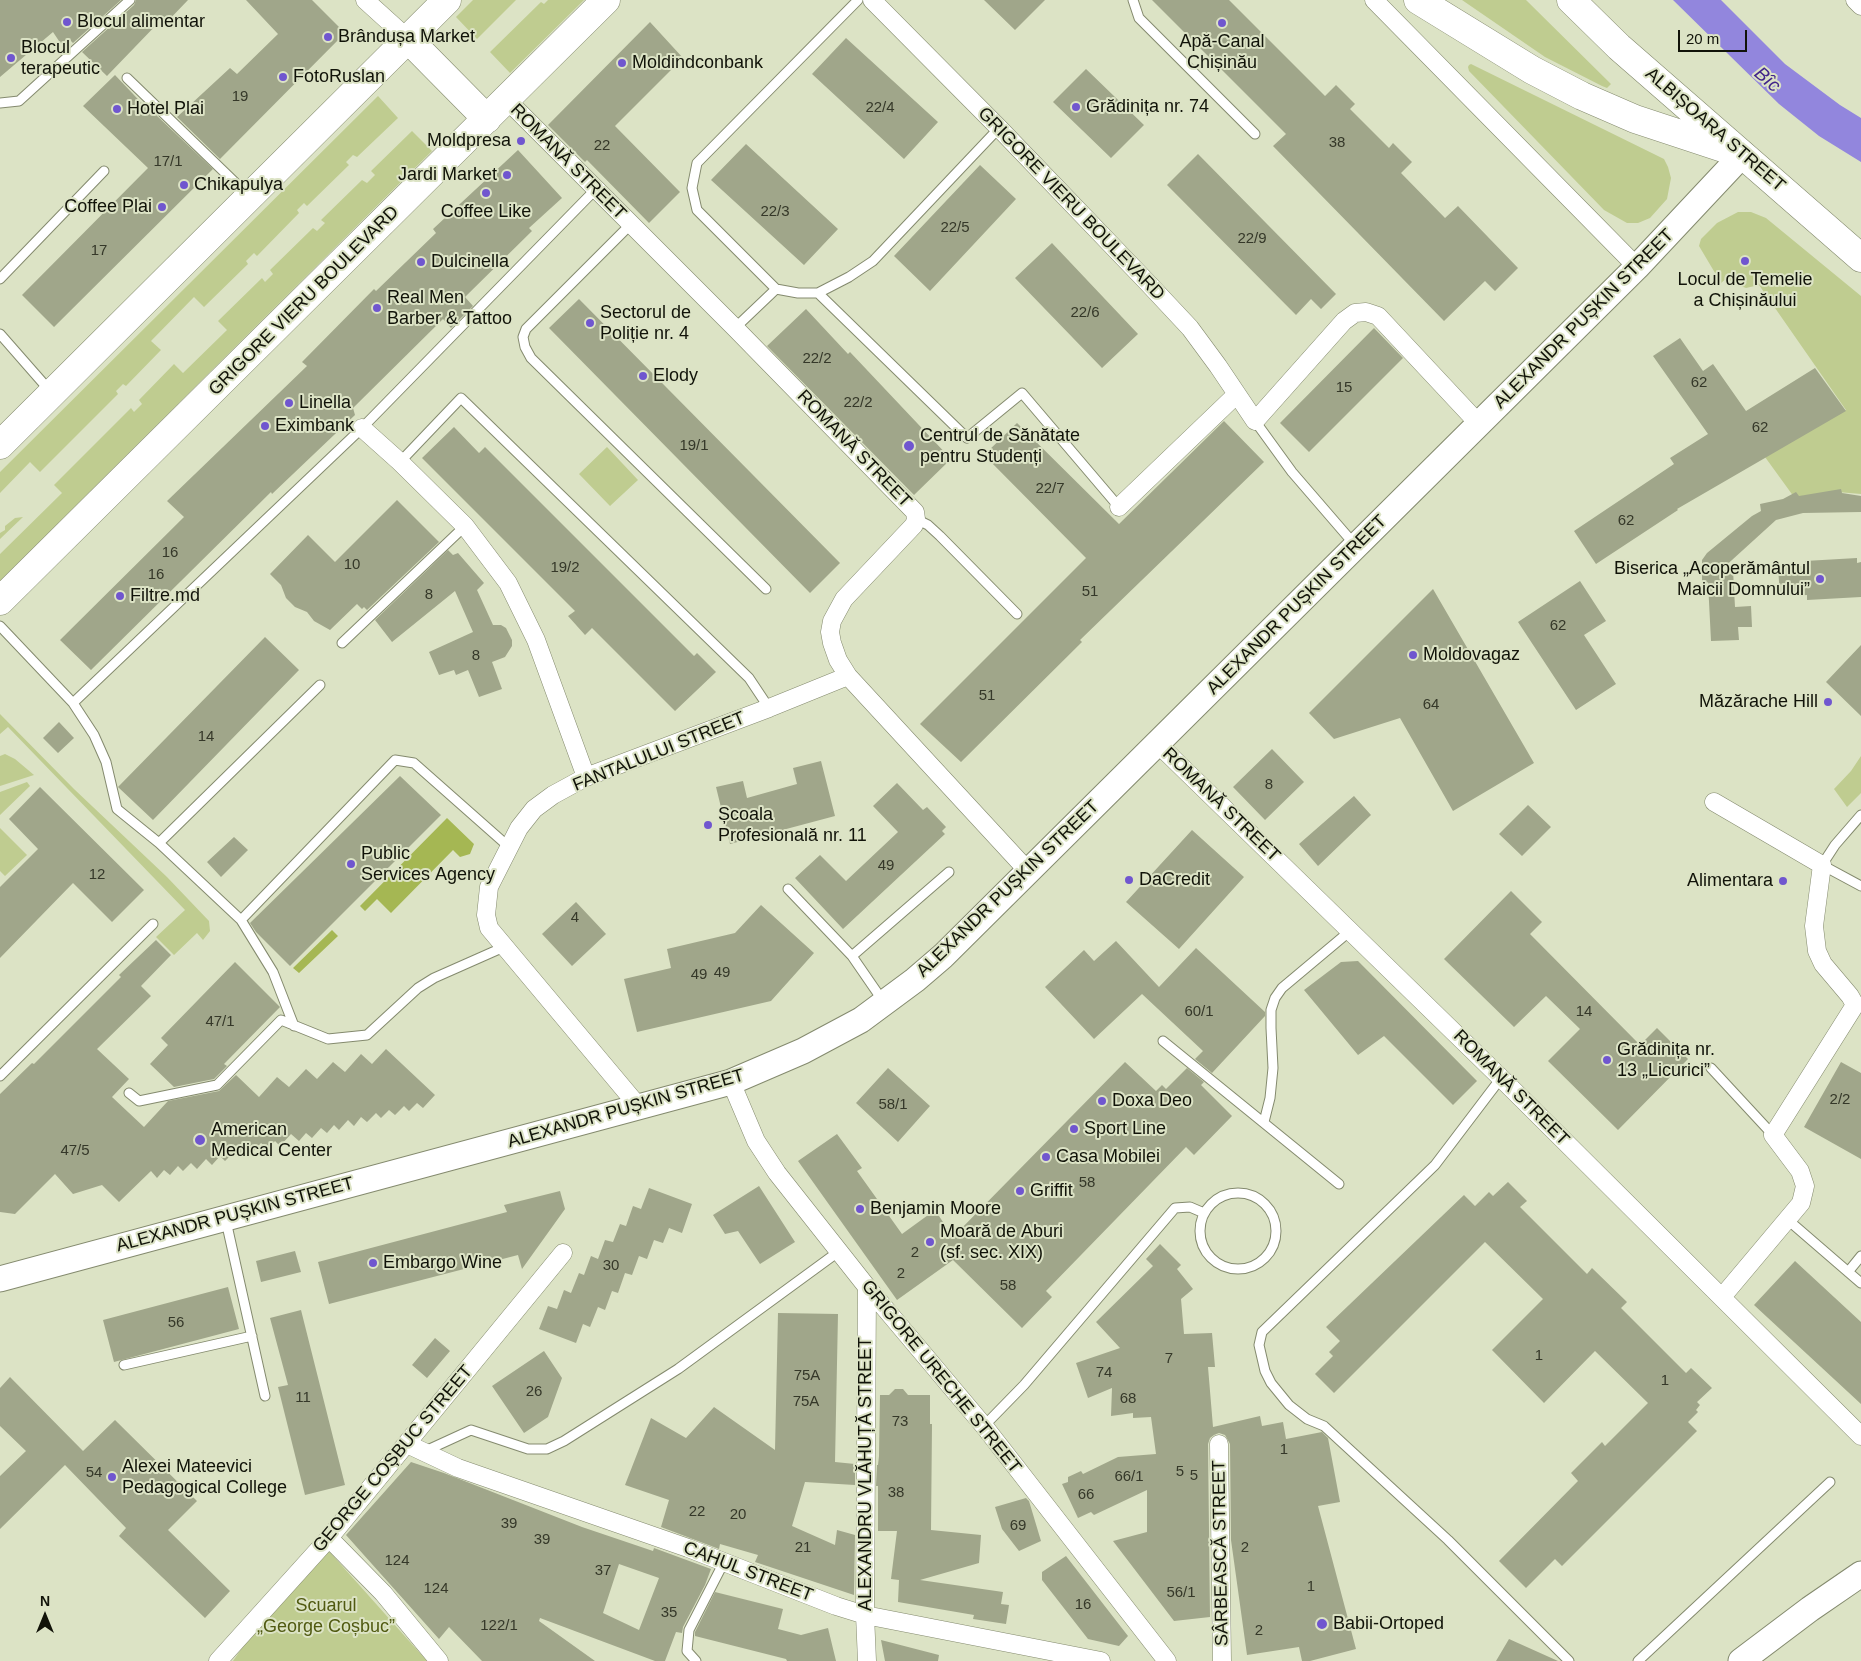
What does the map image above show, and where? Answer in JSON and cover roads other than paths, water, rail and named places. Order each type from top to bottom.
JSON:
[{"type":"main road","points":[[0,445],[447,0]]},
{"type":"main road","name":"GRIGORE VIERU BOULEVARD","points":[[0,601],[606,0]]},
{"type":"main road","points":[[1418,0],[1532,70],[1582,96],[1635,119],[1743,154]]},
{"type":"main road","name":"ALBIȘOARA STREET","points":[[1571,0],[1619,47],[1861,258]]},
{"type":"main road","points":[[408,39],[487,119]]},
{"type":"main road","name":"ALEXANDR PUȘKIN STREET","points":[[0,1279],[732,1082],[795,1055],[861,1020],[915,980],[943,956],[1637,267],[1743,154]]},
{"type":"main road","points":[[1741,1661],[1810,1608],[1861,1574]]},
{"type":"street","points":[[365,0],[408,39]]},
{"type":"street","name":"GRIGORE VIERU BOULEVARD","points":[[872,0],[999,128],[1190,328],[1255,421]]},
{"type":"street","points":[[1374,0],[1637,267]]},
{"type":"street","points":[[1855,0],[1861,6]]},
{"type":"street","name":"ROMANĂ STREET","points":[[507,100],[735,328],[915,512],[916,519],[914,525],[844,599],[832,621],[830,632],[832,644],[838,660],[848,676],[1028,871]]},
{"type":"street","points":[[1255,421],[1344,321],[1355,313],[1366,312],[1378,316],[1479,424]]},
{"type":"street","points":[[1119,507],[1237,394]]},
{"type":"street","points":[[362,428],[400,462],[464,526],[508,583],[536,640],[586,777]]},
{"type":"street","name":"FANTALULUI STREET","points":[[639,1107],[490,928],[486,915],[489,886],[519,828],[534,809],[553,795],[586,777],[848,676]]},
{"type":"street","name":"ROMANĂ STREET","points":[[1157,743],[1502,1078],[1861,1436]]},
{"type":"street","points":[[1714,802],[1822,865],[1814,926],[1817,951],[1823,964],[1856,995],[1855,1005],[1773,1134],[1800,1171],[1804,1186],[1801,1202],[1788,1220],[1722,1297]]},
{"type":"street","name":"GRIGORE URECHE STREET","points":[[732,1082],[756,1141],[777,1172],[838,1252],[984,1426],[1167,1661]]},
{"type":"street","name":"GEORGE COȘBUC STREET","points":[[218,1661],[329,1538],[564,1253]]},
{"type":"street","name":"ALEXANDRU VLĂHUȚĂ STREET","points":[[867,1287],[865,1615],[867,1661]]},
{"type":"street","name":"CAHUL STREET","points":[[407,1444],[458,1468],[724,1562],[836,1606],[865,1615],[1101,1661]]},
{"type":"street","name":"SÂRBEASCĂ STREET","points":[[1219,1444],[1222,1661]]},
{"type":"street","points":[[329,1538],[383,1593],[439,1661]]},
{"type":"lane","points":[[0,103],[19,102],[130,0]]},
{"type":"lane","points":[[858,0],[697,163],[692,188],[698,210],[776,290],[798,293],[818,292],[849,277],[873,261],[999,128]]},
{"type":"lane","points":[[1133,0],[1139,18],[1255,134]]},
{"type":"lane","points":[[127,78],[250,197]]},
{"type":"lane","points":[[0,278],[104,171]]},
{"type":"lane","points":[[73,703],[362,428],[595,190]]},
{"type":"lane","points":[[630,224],[526,329],[523,337],[525,347],[531,358],[766,589]]},
{"type":"lane","points":[[735,328],[776,290]]},
{"type":"lane","points":[[818,292],[967,438],[1022,393],[1119,507]]},
{"type":"lane","points":[[0,334],[52,394]]},
{"type":"lane","points":[[400,462],[461,398],[749,678],[769,708]]},
{"type":"lane","points":[[1255,421],[1292,472],[1356,546]]},
{"type":"lane","points":[[916,519],[928,525],[940,536],[1017,614]]},
{"type":"lane","points":[[342,643],[464,526]]},
{"type":"lane","points":[[0,626],[73,703],[94,735],[106,762],[117,809],[159,843],[241,920],[273,972],[294,1026]]},
{"type":"lane","points":[[159,843],[320,685]]},
{"type":"lane","points":[[241,920],[396,760],[414,764],[510,847]]},
{"type":"lane","points":[[1861,815],[1835,845],[1822,865],[1861,886]]},
{"type":"lane","points":[[852,956],[949,872]]},
{"type":"lane","points":[[788,889],[852,956],[884,1003]]},
{"type":"lane","points":[[0,1076],[153,924]]},
{"type":"lane","points":[[1264,1122],[1270,1098],[1274,1068],[1271,1010],[1274,998],[1282,988],[1350,931]]},
{"type":"lane","points":[[129,1093],[139,1102],[216,1085],[282,1020],[328,1039],[367,1035],[418,988],[434,978],[504,947]]},
{"type":"lane","points":[[1163,1041],[1339,1184]]},
{"type":"lane","points":[[1711,1068],[1773,1134]]},
{"type":"lane","points":[[1502,1078],[1435,1165],[1262,1332],[1259,1345],[1265,1371],[1271,1383],[1289,1405],[1308,1419],[1324,1426],[1448,1540],[1569,1661]]},
{"type":"lane","points":[[1234,1193],[1252,1195],[1267,1205],[1276,1222],[1276,1240],[1267,1256],[1252,1267],[1234,1269],[1216,1262],[1204,1248],[1200,1231],[1204,1213],[1216,1199],[1234,1193]]},
{"type":"lane","points":[[984,1426],[1024,1385],[1175,1208],[1190,1207],[1204,1213]]},
{"type":"lane","points":[[225,1217],[265,1396]]},
{"type":"lane","points":[[1788,1220],[1861,1283]]},
{"type":"lane","points":[[423,1452],[471,1430],[528,1449],[547,1449],[564,1441],[678,1369],[838,1252]]},
{"type":"lane","points":[[1848,1272],[1861,1256]]},
{"type":"lane","points":[[124,1366],[252,1336]]},
{"type":"lane","points":[[1638,1661],[1830,1482]]},
{"type":"lane","points":[[696,1661],[687,1651],[689,1630],[724,1562]]},
{"type":"water","name":"Bîc","points":[[1673,0],[1721,0],[1785,64],[1840,105],[1861,118],[1861,162],[1819,136],[1779,104]]},
{"type":"place","name":"Blocul alimentar","points":[[67,22]]},
{"type":"place","name":"Apă-Canal Chișinău","points":[[1222,23]]},
{"type":"place","name":"Brândușa Market","points":[[328,37]]},
{"type":"place","name":"Blocul terapeutic","points":[[11,58]]},
{"type":"place","name":"Moldindconbank","points":[[622,63]]},
{"type":"place","name":"FotoRuslan","points":[[283,77]]},
{"type":"place","name":"Grădinița nr. 74","points":[[1076,107]]},
{"type":"place","name":"Hotel Plai","points":[[117,109]]},
{"type":"place","name":"Moldpresa","points":[[521,141]]},
{"type":"place","name":"Jardi Market","points":[[507,175]]},
{"type":"place","name":"Chikapulya","points":[[184,185]]},
{"type":"place","name":"Coffee Like","points":[[486,193]]},
{"type":"place","name":"Coffee Plai","points":[[162,207]]},
{"type":"place","name":"Locul de Temelie a Chișinăului","points":[[1745,261]]},
{"type":"place","name":"Dulcinella","points":[[421,262]]},
{"type":"place","name":"Real Men Barber & Tattoo","points":[[377,308]]},
{"type":"place","name":"Sectorul de Poliție nr. 4","points":[[590,323]]},
{"type":"place","name":"Elody","points":[[643,376]]},
{"type":"place","name":"Linella","points":[[289,403]]},
{"type":"place","name":"Eximbank","points":[[265,426]]},
{"type":"place","name":"Centrul de Sănătate pentru Studenți","points":[[909,446]]},
{"type":"place","name":"Biserica „Acoperământul Maicii Domnului”","points":[[1820,579]]},
{"type":"place","name":"Filtre.md","points":[[120,596]]},
{"type":"place","name":"Moldovagaz","points":[[1413,655]]},
{"type":"place","name":"Măzărache Hill","points":[[1828,702]]},
{"type":"place","name":"Școala Profesională nr. 11","points":[[708,825]]},
{"type":"place","name":"Public Services Agency","points":[[351,864]]},
{"type":"place","name":"DaCredit","points":[[1129,880]]},
{"type":"place","name":"Alimentara","points":[[1783,881]]},
{"type":"place","name":"Grădinița nr. 13 „Licurici”","points":[[1607,1060]]},
{"type":"place","name":"Doxa Deo","points":[[1102,1101]]},
{"type":"place","name":"Sport Line","points":[[1074,1129]]},
{"type":"place","name":"American Medical Center","points":[[200,1140]]},
{"type":"place","name":"Casa Mobilei","points":[[1046,1157]]},
{"type":"place","name":"Griffit","points":[[1020,1191]]},
{"type":"place","name":"Benjamin Moore","points":[[860,1209]]},
{"type":"place","name":"Moară de Aburi (sf. sec. XIX)","points":[[930,1242]]},
{"type":"place","name":"Embargo Wine","points":[[373,1263]]},
{"type":"place","name":"Alexei Mateevici Pedagogical College","points":[[112,1477]]},
{"type":"place","name":"Babii-Ortoped","points":[[1322,1624]]},
{"type":"park label","name":"Scuarul „George Coșbuc”","points":[[326,1616]]}]
